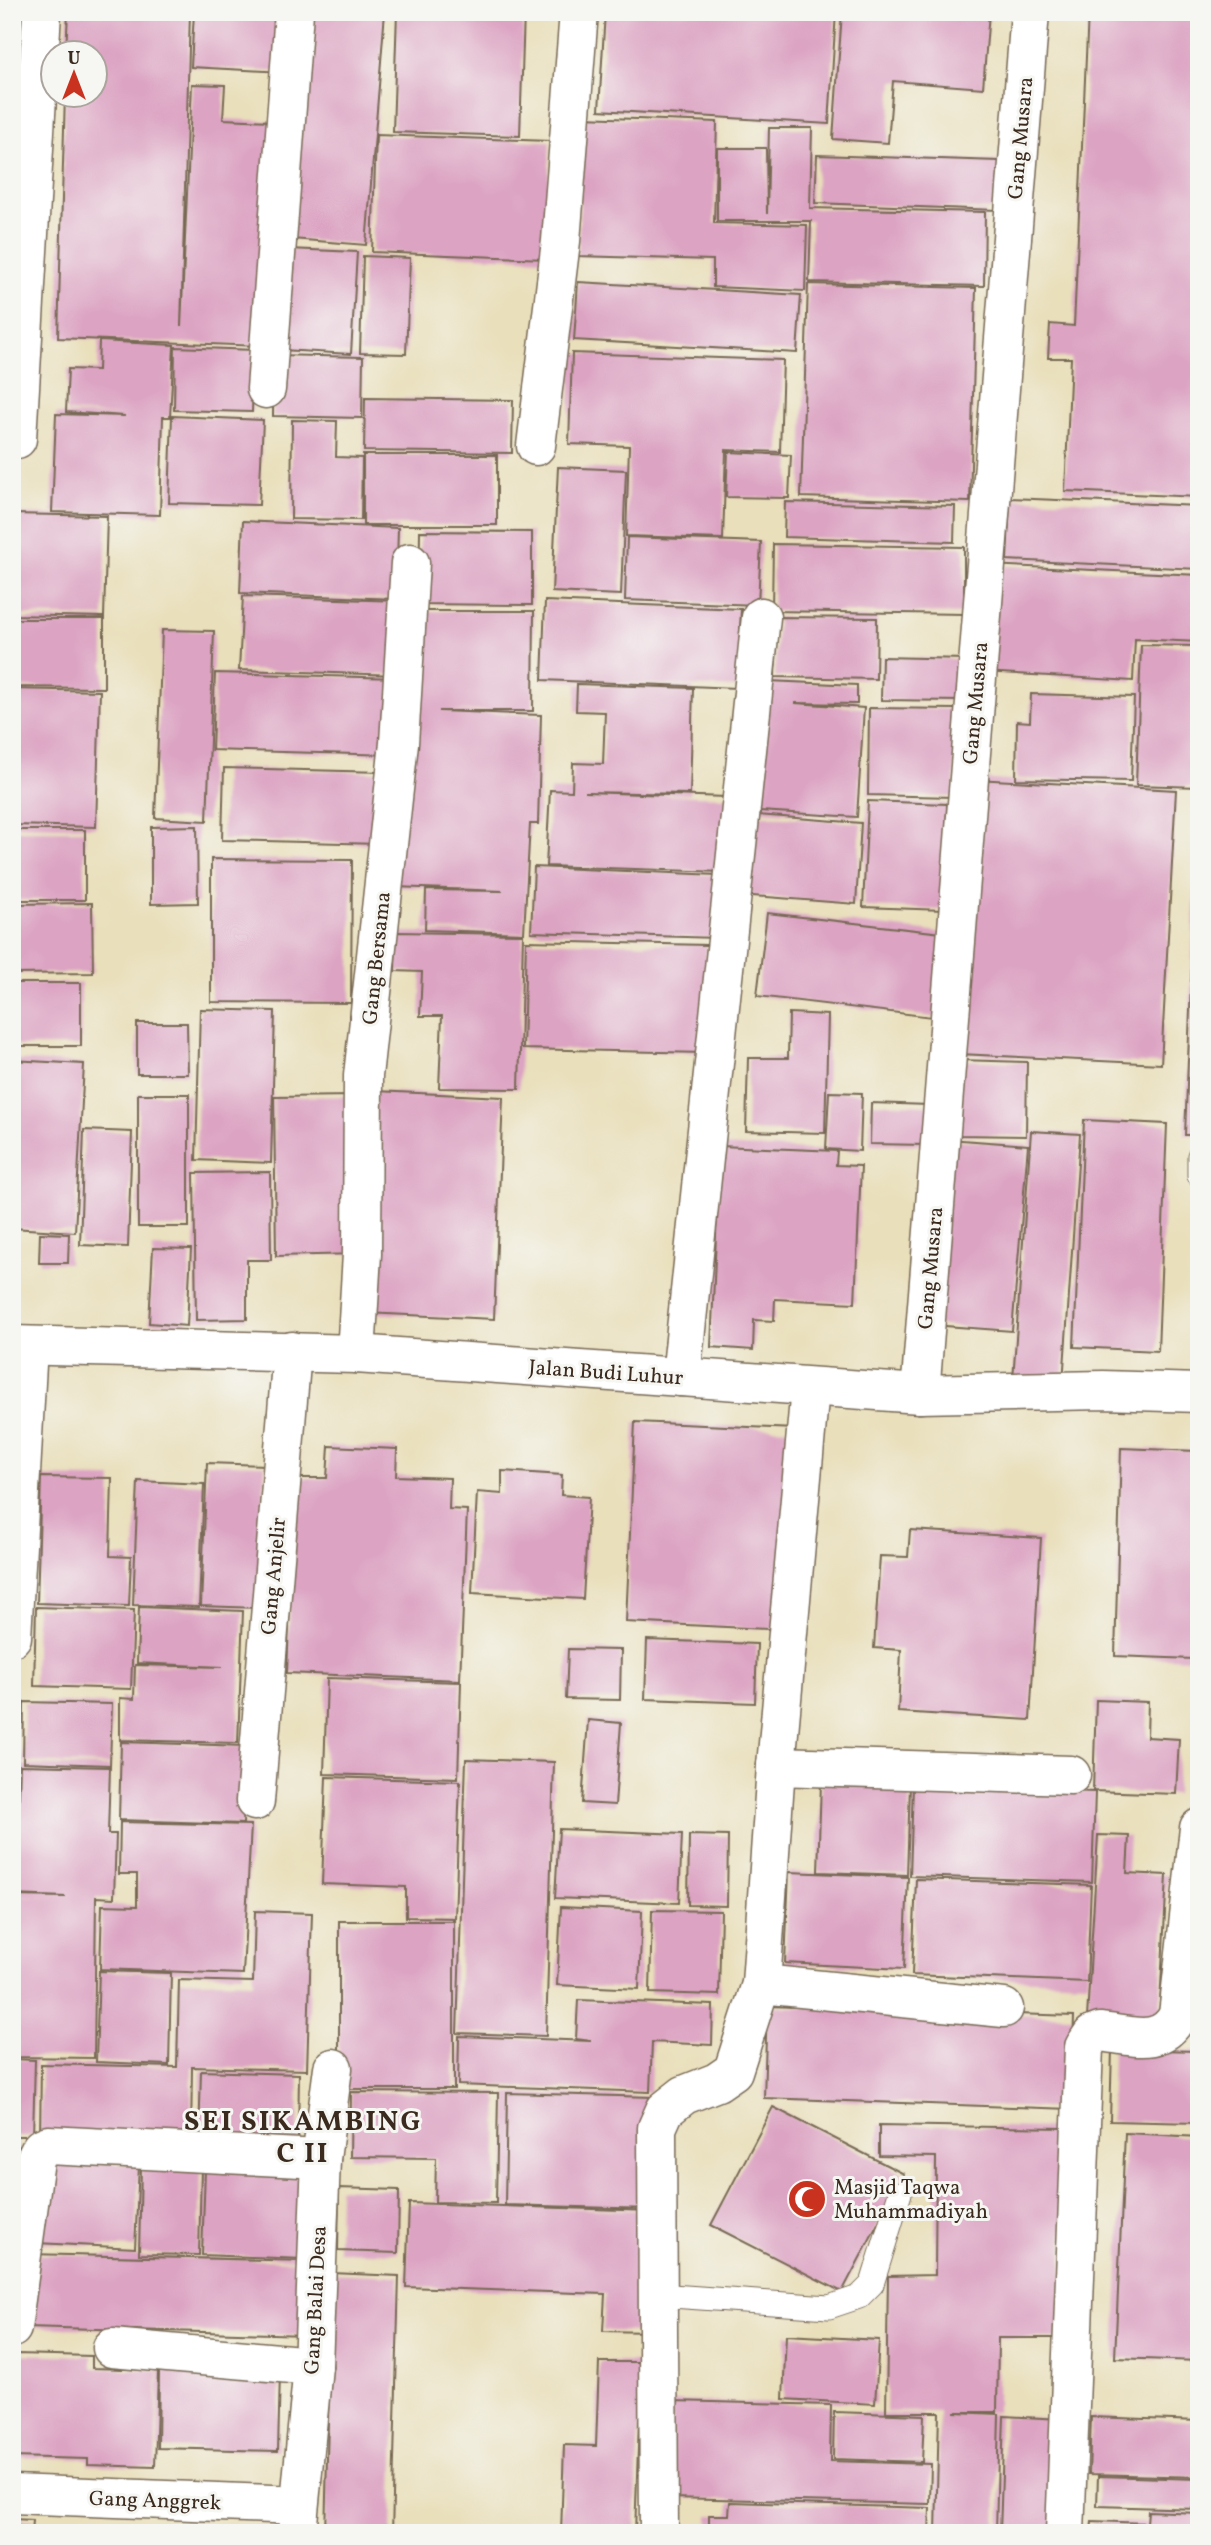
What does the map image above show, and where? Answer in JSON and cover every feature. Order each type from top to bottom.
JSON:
[{"type":"street","points":[[17,439],[42,12]]},
{"type":"street","points":[[266,389],[294,12]]},
{"type":"street","points":[[536,446],[561,241],[579,12]]},
{"type":"street","name":"Gang Musara","points":[[920,1394],[1030,12]]},
{"type":"street","name":"Gang Bersama","points":[[356,1354],[362,1254],[363,1076],[399,743],[411,563]]},
{"type":"street","points":[[681,1377],[761,617]]},
{"type":"street","points":[[12,1637],[20,1345]]},
{"type":"street","name":"Jalan Budi Luhur","points":[[20,1345],[356,1354],[920,1394],[1103,1390],[1199,1393]]},
{"type":"street","name":"Gang Anjelir","points":[[255,1801],[292,1351]]},
{"type":"street","points":[[659,2533],[657,2129],[665,2110],[684,2095],[717,2082],[733,2071],[761,1984],[776,1766],[810,1388]]},
{"type":"street","points":[[776,1766],[1071,1775]]},
{"type":"street","points":[[1065,2533],[1084,2047],[1091,2035],[1100,2032],[1152,2038],[1167,2032],[1173,2025],[1178,2015],[1199,1828]]},
{"type":"street","points":[[761,1984],[1004,2008]]},
{"type":"street","name":"Gang Balai Desa","points":[[298,2519],[313,2366],[321,2160],[333,2068]]},
{"type":"street","points":[[12,2328],[35,2160],[41,2148],[48,2145],[321,2160]]},
{"type":"street","points":[[112,2348],[313,2366]]},
{"type":"street","name":"Gang Anggrek","points":[[12,2494],[298,2519]]},
{"type":"lane","points":[[1199,1156],[1199,1175]]},
{"type":"lane","points":[[657,2295],[828,2308],[859,2297],[873,2284],[901,2193]]},
{"type":"building","points":[[68,12],[190,12],[181,326],[192,84],[225,85],[223,119],[271,121],[260,346],[58,338],[65,108],[108,108],[108,38],[67,38]]},
{"type":"building","points":[[194,12],[288,12],[284,72],[191,67]]},
{"type":"building","points":[[304,12],[385,12],[366,245],[280,238]]},
{"type":"building","points":[[397,12],[524,12],[520,136],[393,132]]},
{"type":"building","points":[[605,12],[836,12],[829,124],[599,110]]},
{"type":"building","points":[[842,12],[989,12],[983,88],[893,81],[888,143],[833,139]]},
{"type":"building","points":[[1088,12],[1199,12],[1199,497],[1065,491],[1071,358],[1048,358],[1050,324],[1074,326]]},
{"type":"building","points":[[583,117],[717,122],[714,223],[807,225],[805,291],[713,287],[713,260],[578,256]]},
{"type":"building","points":[[769,128],[812,128],[810,208],[985,212],[984,286],[809,282],[811,221],[717,221],[717,148],[766,148],[767,214]]},
{"type":"building","points":[[376,135],[550,141],[546,259],[372,252]]},
{"type":"building","points":[[817,155],[999,161],[997,210],[815,203]]},
{"type":"building","points":[[288,249],[357,252],[351,354],[282,350]]},
{"type":"building","points":[[363,256],[410,258],[406,354],[360,353]]},
{"type":"building","points":[[578,282],[801,295],[797,353],[574,340]]},
{"type":"building","points":[[808,284],[976,288],[970,502],[801,497]]},
{"type":"building","points":[[99,341],[174,345],[170,417],[163,417],[160,515],[52,512],[56,414],[125,416],[66,412],[68,369],[98,370]]},
{"type":"building","points":[[175,347],[254,350],[252,412],[174,410]]},
{"type":"building","points":[[572,353],[783,360],[780,452],[726,450],[723,539],[626,536],[629,446],[569,444]]},
{"type":"building","points":[[274,355],[363,357],[362,418],[273,416]]},
{"type":"building","points":[[365,398],[513,400],[512,453],[364,451]]},
{"type":"building","points":[[172,416],[263,420],[259,505],[169,503]]},
{"type":"building","points":[[292,420],[337,421],[336,457],[362,458],[361,520],[291,519]]},
{"type":"building","points":[[728,452],[791,455],[789,498],[726,497]]},
{"type":"building","points":[[363,455],[497,455],[497,525],[363,525]]},
{"type":"building","points":[[558,467],[626,470],[621,595],[552,592]]},
{"type":"building","points":[[1010,498],[1199,506],[1199,569],[1007,560]]},
{"type":"building","points":[[785,502],[955,506],[954,542],[784,537]]},
{"type":"building","points":[[12,514],[107,516],[104,617],[12,615]]},
{"type":"building","points":[[243,521],[398,528],[396,599],[240,593]]},
{"type":"building","points":[[420,531],[532,532],[532,605],[419,604]]},
{"type":"building","points":[[627,537],[761,542],[758,605],[625,600]]},
{"type":"building","points":[[773,544],[964,547],[964,614],[772,611]]},
{"type":"building","points":[[989,565],[1199,575],[1199,642],[1135,639],[1133,681],[984,672]]},
{"type":"building","points":[[243,596],[400,601],[398,675],[239,670]]},
{"type":"building","points":[[545,601],[741,609],[737,688],[542,680]]},
{"type":"building","points":[[418,611],[534,611],[533,711],[439,711],[541,715],[538,824],[530,824],[524,933],[425,930],[426,890],[503,891],[395,887]]},
{"type":"building","points":[[777,617],[877,618],[876,679],[775,677]]},
{"type":"building","points":[[12,619],[104,619],[104,688],[12,687]]},
{"type":"building","points":[[162,630],[214,631],[207,821],[155,818]]},
{"type":"building","points":[[1141,645],[1199,646],[1199,787],[1136,785]]},
{"type":"building","points":[[882,657],[965,659],[964,701],[881,700]]},
{"type":"building","points":[[215,673],[396,678],[394,755],[212,750]]},
{"type":"building","points":[[768,681],[857,685],[857,704],[795,703],[864,708],[857,817],[760,811]]},
{"type":"building","points":[[577,684],[693,688],[690,794],[585,792],[726,797],[724,872],[546,866],[550,790],[572,791],[573,763],[603,764],[605,712],[576,711]]},
{"type":"building","points":[[12,689],[100,691],[96,827],[12,825]]},
{"type":"building","points":[[1031,694],[1134,697],[1131,781],[1016,779],[1017,721],[1030,722]]},
{"type":"building","points":[[869,708],[956,709],[954,797],[868,795]]},
{"type":"building","points":[[224,768],[382,772],[380,844],[222,840]]},
{"type":"building","points":[[975,779],[1176,790],[1161,1064],[960,1054]]},
{"type":"building","points":[[868,801],[947,804],[943,910],[863,907]]},
{"type":"building","points":[[745,814],[861,823],[856,904],[740,895]]},
{"type":"building","points":[[197,826],[198,903],[151,904],[151,827]]},
{"type":"building","points":[[12,830],[85,830],[85,900],[12,900]]},
{"type":"building","points":[[1197,835],[1199,1135],[1185,1135]]},
{"type":"building","points":[[211,859],[352,860],[351,1003],[211,1002]]},
{"type":"building","points":[[534,867],[718,875],[716,938],[531,932]]},
{"type":"building","points":[[92,903],[93,973],[12,974],[12,904]]},
{"type":"building","points":[[767,913],[950,934],[940,1018],[757,996]]},
{"type":"building","points":[[396,932],[523,934],[519,1089],[439,1088],[442,1016],[420,1016],[422,972],[395,971]]},
{"type":"building","points":[[526,941],[707,945],[705,1053],[523,1049]]},
{"type":"building","points":[[12,983],[81,983],[81,1046],[12,1046]]},
{"type":"building","points":[[200,1009],[275,1011],[271,1163],[196,1160]]},
{"type":"building","points":[[789,1013],[828,1015],[825,1133],[746,1131],[748,1058],[788,1058]]},
{"type":"building","points":[[137,1023],[187,1023],[188,1074],[137,1074]]},
{"type":"building","points":[[12,1060],[84,1064],[75,1232],[12,1228]]},
{"type":"building","points":[[959,1060],[1027,1062],[1026,1136],[958,1135]]},
{"type":"building","points":[[375,1091],[503,1097],[494,1319],[366,1313]]},
{"type":"building","points":[[829,1092],[862,1093],[860,1151],[826,1149]]},
{"type":"building","points":[[138,1094],[189,1094],[189,1227],[138,1227]]},
{"type":"building","points":[[355,1096],[357,1254],[276,1256],[274,1097]]},
{"type":"building","points":[[871,1103],[929,1105],[928,1145],[870,1144]]},
{"type":"building","points":[[1084,1120],[1167,1124],[1158,1351],[1074,1347]]},
{"type":"building","points":[[84,1130],[132,1132],[128,1247],[80,1245]]},
{"type":"building","points":[[1031,1131],[1080,1134],[1063,1383],[1013,1380]]},
{"type":"building","points":[[948,1139],[1028,1145],[1012,1331],[932,1325]]},
{"type":"building","points":[[720,1146],[837,1151],[836,1165],[861,1166],[855,1303],[775,1299],[774,1321],[754,1320],[753,1350],[711,1347]]},
{"type":"building","points":[[270,1172],[271,1260],[247,1260],[247,1319],[196,1320],[194,1173]]},
{"type":"building","points":[[40,1233],[69,1234],[68,1263],[39,1263]]},
{"type":"building","points":[[153,1248],[191,1249],[187,1326],[149,1323]]},
{"type":"building","points":[[635,1422],[796,1429],[787,1630],[626,1622]]},
{"type":"building","points":[[329,1446],[397,1449],[396,1476],[450,1478],[449,1509],[467,1510],[460,1680],[287,1673],[295,1478],[327,1478]]},
{"type":"building","points":[[1121,1448],[1197,1451],[1199,1533],[1194,1659],[1115,1656]]},
{"type":"building","points":[[207,1463],[265,1465],[259,1608],[201,1606]]},
{"type":"building","points":[[502,1471],[562,1475],[561,1495],[589,1497],[583,1599],[472,1593],[477,1492],[502,1494]]},
{"type":"building","points":[[41,1477],[112,1478],[110,1556],[131,1557],[129,1606],[37,1603]]},
{"type":"building","points":[[138,1481],[204,1484],[199,1607],[133,1605]]},
{"type":"building","points":[[910,1530],[1041,1538],[1030,1720],[898,1712],[901,1650],[874,1648],[880,1556],[908,1557]]},
{"type":"building","points":[[36,1607],[134,1610],[131,1689],[34,1686]]},
{"type":"building","points":[[139,1607],[243,1611],[238,1743],[120,1740],[120,1698],[134,1699],[135,1665],[223,1667],[137,1663]]},
{"type":"building","points":[[647,1640],[757,1644],[755,1703],[645,1699]]},
{"type":"building","points":[[568,1649],[621,1650],[620,1700],[566,1699]]},
{"type":"building","points":[[327,1678],[461,1682],[458,1778],[324,1774]]},
{"type":"building","points":[[1096,1700],[1148,1702],[1147,1737],[1179,1739],[1176,1794],[1093,1791]]},
{"type":"building","points":[[24,1702],[112,1704],[110,1765],[23,1762]]},
{"type":"building","points":[[588,1720],[621,1723],[615,1805],[582,1803]]},
{"type":"building","points":[[121,1742],[246,1746],[243,1824],[119,1820]]},
{"type":"building","points":[[466,1759],[554,1762],[546,2036],[457,2033]]},
{"type":"building","points":[[20,1765],[110,1767],[108,1834],[116,1834],[114,1898],[96,1897],[94,2058],[12,2057],[12,1896],[66,1897],[12,1895],[12,1831],[18,1831]]},
{"type":"building","points":[[326,1777],[460,1781],[455,1918],[406,1917],[406,1887],[322,1884]]},
{"type":"building","points":[[821,1782],[910,1785],[907,1875],[818,1872]]},
{"type":"building","points":[[913,1786],[1095,1792],[1092,1882],[910,1876]]},
{"type":"building","points":[[120,1822],[251,1825],[243,1974],[100,1969],[102,1905],[137,1906],[137,1874],[119,1874]]},
{"type":"building","points":[[559,1829],[682,1834],[679,1903],[555,1898]]},
{"type":"building","points":[[689,1835],[728,1836],[727,1906],[688,1905]]},
{"type":"building","points":[[1098,1835],[1129,1836],[1127,1873],[1167,1875],[1159,2023],[1087,2018]]},
{"type":"building","points":[[789,1872],[908,1877],[904,1969],[785,1963]]},
{"type":"building","points":[[916,1879],[1091,1885],[1087,1982],[912,1975]]},
{"type":"building","points":[[561,1907],[642,1911],[639,1989],[557,1985]]},
{"type":"building","points":[[652,1910],[721,1911],[719,1995],[650,1993]]},
{"type":"building","points":[[255,1911],[312,1913],[307,2070],[192,2067],[191,2142],[40,2139],[41,2064],[177,2067],[179,1980],[253,1982]]},
{"type":"building","points":[[339,1921],[454,1921],[454,2089],[339,2089]]},
{"type":"building","points":[[99,1971],[171,1973],[169,2065],[96,2062]]},
{"type":"building","points":[[1194,1987],[1199,1987],[1199,2034],[1194,2034]]},
{"type":"building","points":[[578,2000],[713,2005],[712,2045],[652,2042],[650,2092],[458,2085],[459,2036],[591,2041],[576,2039]]},
{"type":"building","points":[[767,2006],[1074,2016],[1071,2109],[764,2098]]},
{"type":"building","points":[[1112,2049],[1199,2051],[1199,2123],[1110,2121]]},
{"type":"building","points":[[12,2059],[35,2060],[33,2136],[12,2136]]},
{"type":"building","points":[[201,2071],[299,2074],[298,2142],[199,2140]]},
{"type":"building","points":[[351,2092],[498,2093],[496,2203],[435,2202],[436,2158],[350,2157]]},
{"type":"building","points":[[507,2093],[654,2097],[652,2209],[505,2205]]},
{"type":"building","name":"Masjid Taqwa Muhammadiyah","points":[[773,2107],[904,2174],[842,2292],[711,2225]]},
{"type":"building","points":[[879,2125],[1064,2128],[1062,2338],[998,2338],[997,2412],[954,2412],[999,2414],[996,2533],[936,2533],[939,2412],[886,2412],[888,2276],[935,2275],[936,2157],[879,2156]]},
{"type":"building","points":[[1125,2133],[1199,2137],[1199,2361],[1115,2358]]},
{"type":"building","points":[[12,2146],[18,2146],[15,2223],[12,2223]]},
{"type":"building","points":[[41,2161],[139,2165],[135,2248],[37,2243]]},
{"type":"building","points":[[141,2167],[201,2168],[199,2255],[139,2254]]},
{"type":"building","points":[[205,2169],[307,2173],[304,2259],[202,2255]]},
{"type":"building","points":[[339,2188],[399,2190],[398,2253],[338,2251]]},
{"type":"building","points":[[409,2203],[653,2211],[649,2332],[603,2331],[605,2294],[406,2287]]},
{"type":"building","points":[[29,2254],[309,2261],[307,2335],[27,2327]]},
{"type":"building","points":[[332,2273],[399,2276],[392,2533],[325,2533]]},
{"type":"building","points":[[786,2335],[879,2340],[875,2404],[783,2399]]},
{"type":"building","points":[[16,2354],[92,2356],[92,2368],[158,2370],[155,2467],[88,2465],[88,2459],[12,2457]]},
{"type":"building","points":[[599,2362],[641,2362],[635,2533],[561,2533],[564,2445],[596,2446]]},
{"type":"building","points":[[159,2369],[280,2372],[278,2451],[158,2448]]},
{"type":"building","points":[[672,2401],[831,2405],[830,2461],[931,2464],[930,2504],[669,2498]]},
{"type":"building","points":[[834,2412],[924,2415],[922,2462],[833,2459]]},
{"type":"building","points":[[1004,2416],[1062,2419],[1058,2533],[1000,2533]]},
{"type":"building","points":[[1091,2417],[1199,2421],[1199,2477],[1089,2474]]},
{"type":"building","points":[[1098,2476],[1199,2479],[1199,2509],[1097,2506]]},
{"type":"building","points":[[730,2502],[930,2508],[929,2533],[709,2533],[709,2515],[729,2515]]},
{"type":"building","points":[[1148,2511],[1199,2513],[1199,2533],[1091,2533],[1092,2521],[1147,2523]]},
{"type":"building","points":[[12,2519],[32,2520],[31,2533],[12,2533]]},
{"type":"building","points":[[159,2528],[255,2530],[255,2533],[159,2533]]},
{"type":"place","name":"Masjid Taqwa Muhammadiyah","points":[[807,2199]]},
{"type":"district","name":"SEI SIKAMBING C II","points":[[303,2136]]}]
